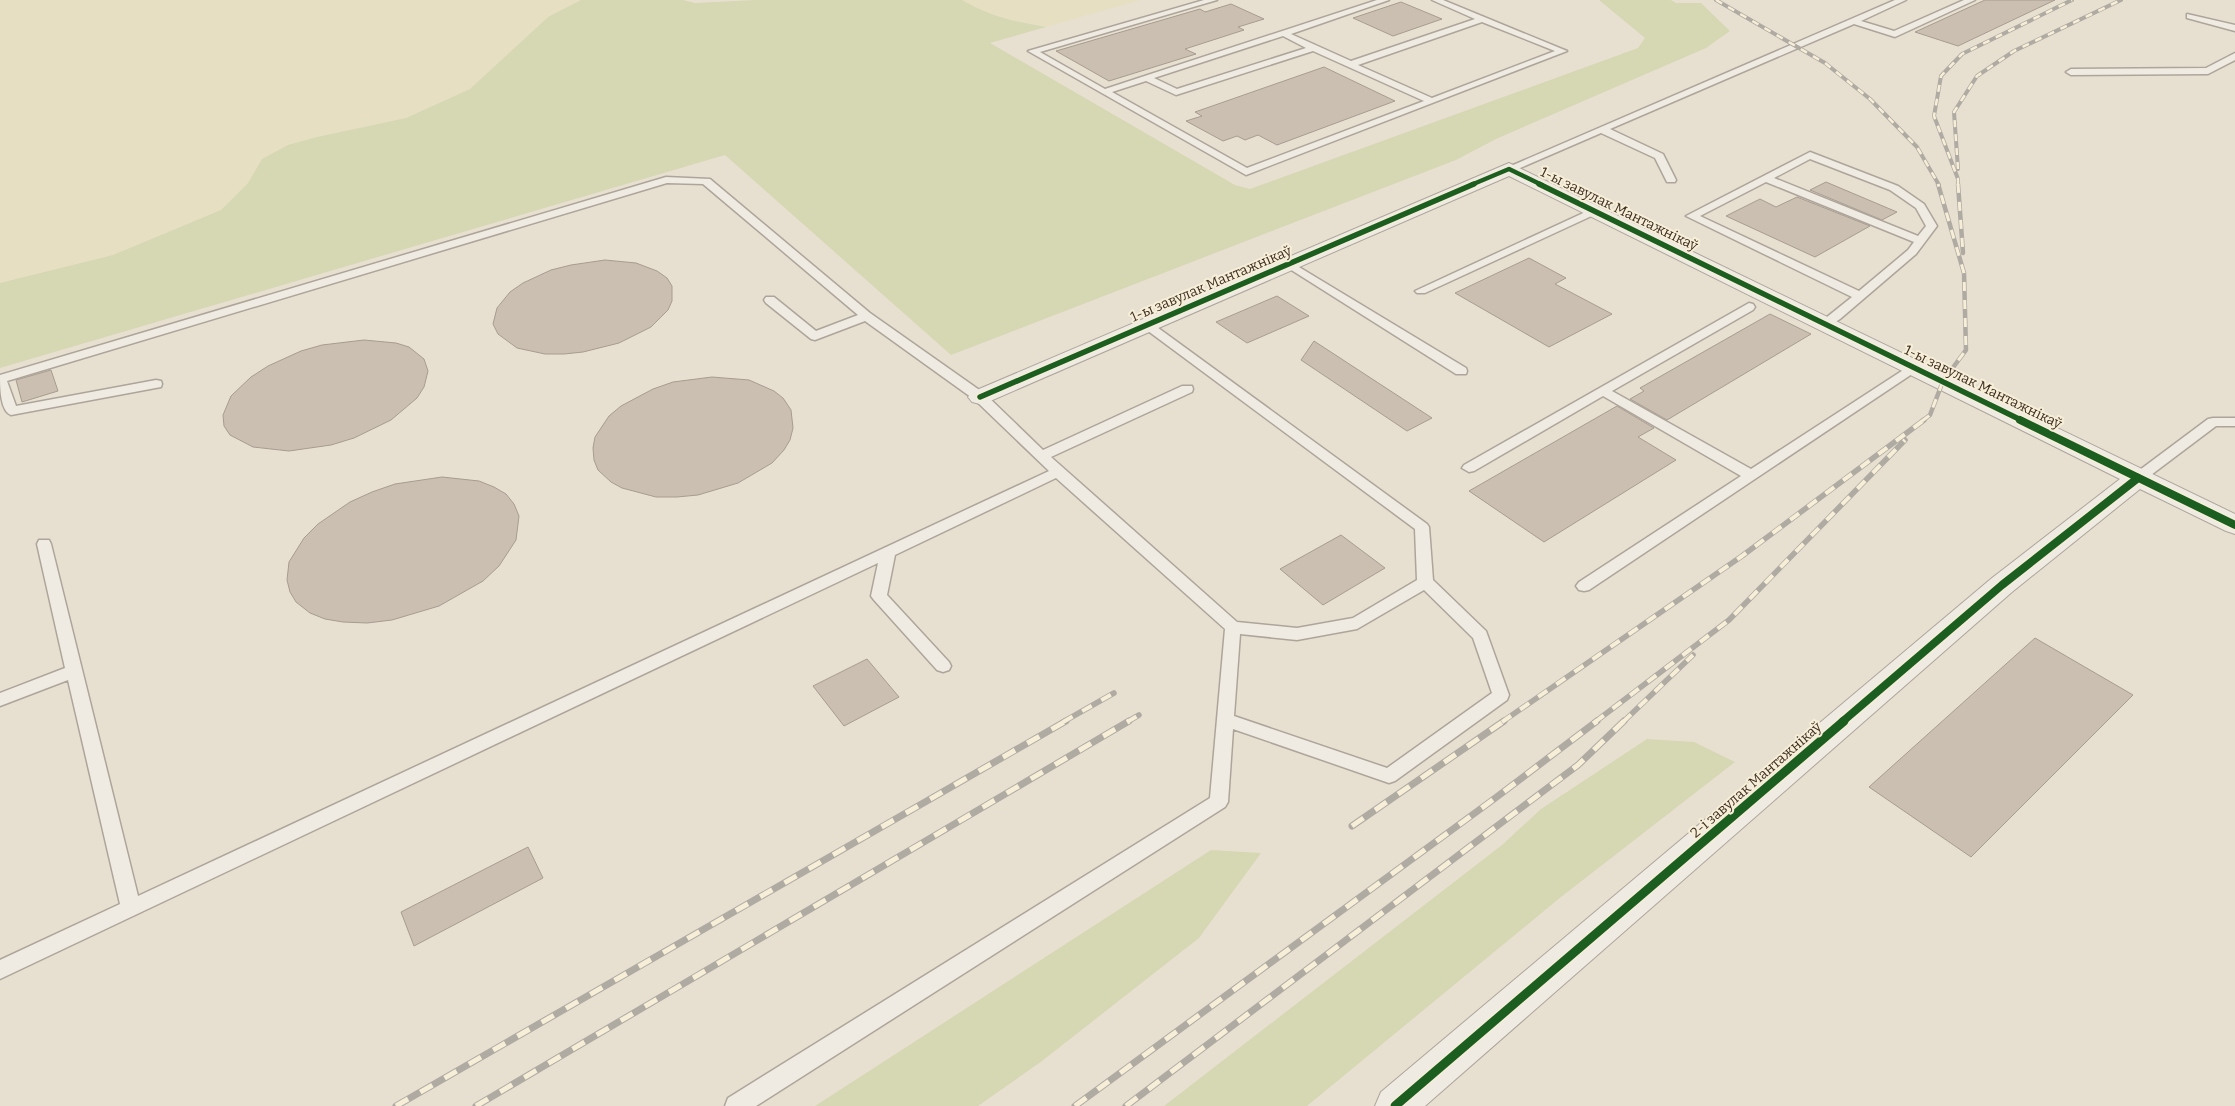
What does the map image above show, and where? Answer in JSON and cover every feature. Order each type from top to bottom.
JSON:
[{"type":"street","name":"1-ы завулак Мантажнікаў","points":[[980,397],[1509,170],[2235,525]]},
{"type":"street","name":"2-і завулак Мантажнікаў","points":[[1395,1106],[2002,585],[2138,478]]},
{"type":"lane","points":[[1213,0],[1032,51],[1246,172],[1563,51],[1436,0]]},
{"type":"lane","points":[[1104,92],[1385,0]]},
{"type":"lane","points":[[1509,170],[1902,0]]},
{"type":"lane","points":[[1853,21],[1895,34],[1971,0]]},
{"type":"lane","points":[[2190,16],[2235,28]]},
{"type":"lane","points":[[1351,64],[1482,18]]},
{"type":"lane","points":[[1283,33],[1432,101]]},
{"type":"lane","points":[[1146,78],[1176,92],[1314,48]]},
{"type":"lane","points":[[2071,72],[2208,71],[2235,56]]},
{"type":"lane","points":[[1601,130],[1659,156],[1671,180]]},
{"type":"lane","points":[[1826,324],[1860,296],[1912,252],[1932,226],[1920,206],[1894,188],[1810,155],[1691,216],[1860,296]]},
{"type":"lane","points":[[1766,178],[1920,241]]},
{"type":"lane","points":[[156,384],[11,411],[0,380],[666,180],[706,181],[866,316],[980,397],[1058,472],[1232,626],[1296,634],[1357,623],[1425,582]]},
{"type":"lane","points":[[1421,291],[1594,211]]},
{"type":"lane","points":[[1289,264],[1461,372]]},
{"type":"lane","points":[[770,300],[815,336],[866,316]]},
{"type":"lane","points":[[1469,468],[1749,308]]},
{"type":"lane","points":[[1146,326],[1422,528],[1425,582],[1480,635],[1501,695],[1389,776],[1225,719]]},
{"type":"lane","points":[[1584,586],[1916,368]]},
{"type":"lane","points":[[1042,456],[1187,389]]},
{"type":"lane","points":[[1603,391],[1752,476]]},
{"type":"lane","points":[[2138,478],[2213,422],[2235,422]]},
{"type":"lane","points":[[0,970],[1058,472]]},
{"type":"lane","points":[[44,544],[131,908]]},
{"type":"lane","points":[[888,552],[880,596],[943,666]]},
{"type":"lane","points":[[736,1106],[1219,802],[1232,626]]},
{"type":"lane","points":[[0,700],[74,671]]},
{"type":"shaded area","points":[[0,0],[581,0],[548,17],[470,89],[406,118],[317,137],[262,159],[248,183],[221,210],[113,255],[0,283]]},
{"type":"shaded area","points":[[962,0],[1141,0],[1046,27],[983,12]]},
{"type":"green space","points":[[581,0],[683,0],[695,3],[755,0],[962,0],[1002,18],[1046,27],[990,43],[1235,185],[1250,189],[1638,48],[1645,38],[1599,0],[1671,0],[1676,3],[1701,3],[1730,31],[1706,48],[1496,139],[1456,160],[951,355],[725,155],[0,368],[0,283],[113,255],[221,210],[248,183],[262,159],[288,145],[406,118],[470,89],[548,17]]},
{"type":"green space","points":[[1647,739],[1694,742],[1735,762],[1561,897],[1307,1106],[1164,1106],[1502,845],[1541,809]]},
{"type":"green space","points":[[1211,850],[1261,853],[1199,938],[1042,1061],[978,1106],[815,1106]]},
{"type":"building","points":[[1985,0],[2055,0],[1958,46],[1915,32]]},
{"type":"building","points":[[1401,2],[1442,19],[1393,36],[1353,18]]},
{"type":"building","points":[[1231,4],[1264,19],[1238,27],[1244,30],[1185,49],[1196,54],[1109,81],[1056,51],[1200,9],[1205,12]]},
{"type":"building","points":[[1324,67],[1395,101],[1277,145],[1258,135],[1245,140],[1237,136],[1223,141],[1186,121],[1202,116],[1195,112]]},
{"type":"building","points":[[1826,182],[1897,212],[1882,220],[1810,190]]},
{"type":"building","points":[[1797,197],[1870,226],[1815,257],[1726,216],[1760,199],[1776,207]]},
{"type":"building","points":[[1529,258],[1566,278],[1555,284],[1612,314],[1549,347],[1455,293]]},
{"type":"building","points":[[605,260],[636,263],[657,271],[667,278],[672,286],[672,301],[668,310],[651,327],[619,343],[583,352],[564,354],[545,354],[517,348],[498,334],[493,324],[497,308],[510,292],[523,283],[551,270]]},
{"type":"building","points":[[1277,296],[1309,316],[1247,343],[1216,322]]},
{"type":"building","points":[[1770,314],[1811,334],[1667,420],[1630,399],[1644,391],[1640,388]]},
{"type":"building","points":[[364,340],[396,343],[409,347],[424,359],[428,371],[424,387],[417,398],[391,420],[354,438],[331,445],[289,451],[253,447],[230,435],[224,426],[223,415],[231,396],[251,377],[268,366],[301,351],[322,345]]},
{"type":"building","points":[[1314,341],[1432,418],[1407,431],[1301,360]]},
{"type":"building","points":[[51,370],[58,391],[22,402],[16,380]]},
{"type":"building","points":[[712,377],[749,380],[774,391],[783,398],[791,410],[793,428],[790,440],[784,450],[772,463],[738,483],[698,495],[677,497],[656,497],[622,488],[611,482],[598,470],[594,460],[593,448],[595,437],[609,416],[621,406],[653,389],[673,382]]},
{"type":"building","points":[[1617,406],[1654,428],[1638,437],[1676,460],[1544,542],[1469,491]]},
{"type":"building","points":[[442,477],[479,481],[494,487],[506,494],[514,504],[519,516],[516,540],[499,566],[483,581],[439,606],[392,620],[367,623],[325,619],[310,613],[296,602],[290,592],[287,580],[289,562],[304,538],[318,524],[350,502],[372,492],[395,484]]},
{"type":"building","points":[[1341,535],[1385,568],[1323,605],[1280,569]]},
{"type":"building","points":[[2035,638],[2133,695],[1971,857],[1869,787]]},
{"type":"building","points":[[867,659],[899,697],[844,726],[813,686]]},
{"type":"building","points":[[528,847],[543,878],[414,946],[401,912]]},
{"type":"railway","points":[[1716,0],[1825,63],[1870,99],[1917,147],[1939,185]]},
{"type":"railway","points":[[1958,184],[1958,179],[1934,116],[1941,76],[1962,54],[2072,0]]},
{"type":"railway","points":[[1958,169],[1954,112],[1977,76],[2014,51],[2121,0]]},
{"type":"railway","points":[[1922,421],[1930,415],[1943,381],[1966,350],[1964,273],[1938,184]]},
{"type":"railway","points":[[1958,184],[1963,253]]},
{"type":"railway","points":[[1502,722],[1742,556],[1924,420]]},
{"type":"railway","points":[[1595,722],[1729,620],[1905,440]]},
{"type":"railway","points":[[1623,722],[1693,655]]},
{"type":"railway","points":[[1063,722],[1114,693]]},
{"type":"railway","points":[[1127,722],[1139,715]]},
{"type":"railway","points":[[396,1106],[1066,721]]},
{"type":"railway","points":[[476,1106],[1129,721]]},
{"type":"railway","points":[[1352,826],[1504,721]]},
{"type":"railway","points":[[1075,1106],[1494,799],[1597,721]]},
{"type":"railway","points":[[1126,1106],[1578,765],[1624,721]]},
{"type":"cycle path","points":[[980,397],[1509,169],[2235,525]]},
{"type":"cycle path","points":[[1395,1106],[2002,585],[2138,478]]}]
